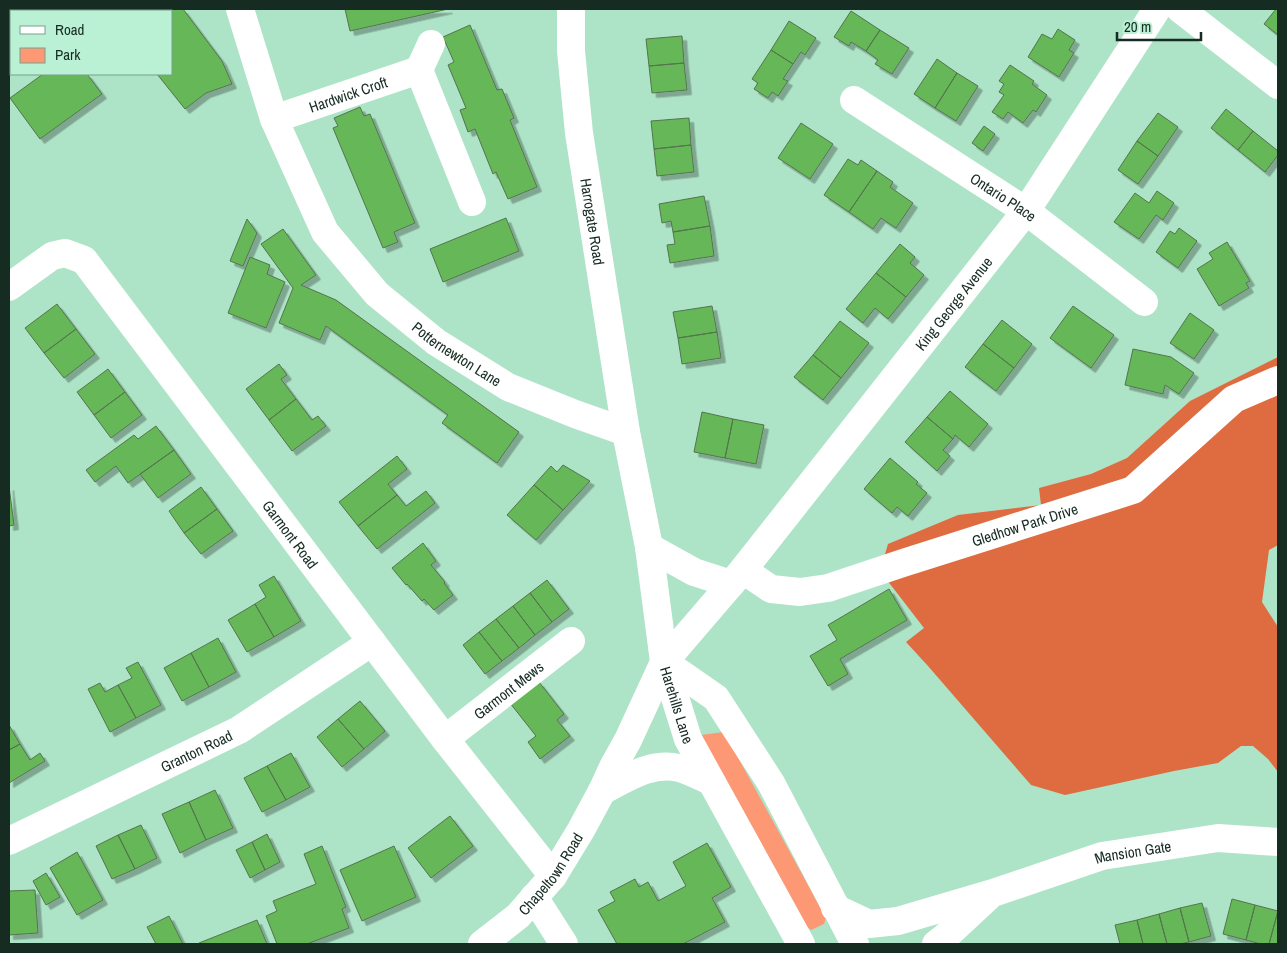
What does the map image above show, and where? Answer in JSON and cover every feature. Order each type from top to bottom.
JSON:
[{"type":"street","name":"Potternewton Lane","points":[[240,9],[274,119],[325,232],[377,294],[436,342],[508,387],[626,432]]},
{"type":"street","name":"Harrogate Road","points":[[571,9],[571,50],[578,133],[626,432]]},
{"type":"street","name":"King George Avenue","points":[[664,662],[737,577],[1026,211],[1157,9]]},
{"type":"street","points":[[1180,9],[1278,85]]},
{"type":"street","points":[[430,44],[420,70],[472,202]]},
{"type":"street","name":"Hardwick Croft","points":[[274,119],[420,70]]},
{"type":"street","name":"Ontario Place","points":[[854,100],[1026,211],[1144,302]]},
{"type":"street","name":"Garmont Road","points":[[9,287],[52,256],[65,253],[84,260],[445,739],[552,876]]},
{"type":"street","name":"Gledhow Park Drive","points":[[737,577],[771,589],[800,592],[828,588],[1133,490],[1234,400],[1278,380]]},
{"type":"street","points":[[626,432],[649,547],[664,662]]},
{"type":"street","points":[[649,547],[694,572],[737,577]]},
{"type":"street","name":"Garmont Mews","points":[[445,739],[571,641]]},
{"type":"street","name":"Granton Road","points":[[9,841],[239,730],[372,642]]},
{"type":"street","name":"Harehills Lane","points":[[664,662],[688,739],[801,944]]},
{"type":"street","name":"Harehills Lane","points":[[664,662],[716,698],[771,782],[855,944]]},
{"type":"street","name":"Chapeltown Road","points":[[482,944],[518,916],[552,876],[602,791],[664,662]]},
{"type":"street","points":[[602,791],[648,768],[663,766],[679,768],[711,781]]},
{"type":"street","name":"Mansion Gate","points":[[835,908],[870,924],[898,921],[993,893],[1102,856],[1218,838],[1278,842]]},
{"type":"street","name":"Mansion Gate","points":[[936,944],[993,893]]},
{"type":"street","points":[[534,897],[564,944]]},
{"type":"street","points":[[878,944],[898,921]]},
{"type":"green space","points":[[724,732],[826,918],[824,924],[811,930],[804,925],[701,735]]},
{"type":"shaded area","points":[[1278,357],[1278,545],[1269,550],[1262,602],[1278,627],[1278,772],[1268,759],[1253,746],[1241,746],[1218,763],[1065,795],[1031,785],[906,642],[924,628],[880,571],[888,544],[958,515],[1041,505],[1039,488],[1091,474],[1127,458],[1190,401]]},
{"type":"building","points":[[183,9],[222,61],[232,84],[206,93],[185,109],[158,75],[172,75],[172,10],[162,10]]},
{"type":"building","points":[[345,9],[448,9],[350,31]]},
{"type":"building","points":[[1278,9],[1278,35],[1264,24]]},
{"type":"building","points":[[851,11],[880,30],[866,51],[851,42],[849,46],[834,37]]},
{"type":"building","points":[[789,21],[816,38],[805,55],[801,52],[793,64],[771,50]]},
{"type":"building","points":[[470,25],[497,90],[502,89],[514,118],[510,120],[537,187],[508,199],[496,172],[493,174],[475,129],[468,132],[460,110],[466,108],[448,65],[454,62],[443,37]]},
{"type":"building","points":[[1058,29],[1075,40],[1069,50],[1074,53],[1059,77],[1028,57],[1042,34],[1052,39]]},
{"type":"building","points":[[880,30],[909,48],[892,74],[875,64],[878,60],[866,51]]},
{"type":"building","points":[[682,36],[684,63],[649,66],[646,39]]},
{"type":"building","points":[[771,50],[793,64],[783,79],[788,81],[778,96],[772,92],[768,98],[754,89],[758,83],[752,79]]},
{"type":"building","points":[[937,59],[957,73],[935,108],[914,94]]},
{"type":"building","points":[[684,63],[687,90],[652,93],[649,66]]},
{"type":"building","points":[[1010,65],[1034,81],[1032,84],[1047,95],[1036,112],[1033,110],[1023,123],[1008,112],[1003,119],[992,112],[1004,95],[999,92],[1004,84],[999,81]]},
{"type":"building","points":[[957,73],[978,86],[956,121],[935,108]]},
{"type":"building","points":[[42,75],[88,75],[102,94],[40,139],[10,98]]},
{"type":"building","points":[[360,107],[364,116],[370,114],[415,223],[394,232],[398,242],[383,248],[333,128],[338,126],[334,118]]},
{"type":"building","points":[[1226,109],[1253,131],[1238,150],[1211,128]]},
{"type":"building","points":[[1158,113],[1178,127],[1158,156],[1137,141]]},
{"type":"building","points":[[689,118],[691,145],[654,149],[651,121]]},
{"type":"building","points":[[801,123],[833,144],[810,179],[778,158]]},
{"type":"building","points":[[984,126],[995,134],[983,151],[972,143]]},
{"type":"building","points":[[1253,131],[1278,151],[1278,155],[1265,172],[1238,150]]},
{"type":"building","points":[[1137,141],[1158,156],[1138,184],[1118,170]]},
{"type":"building","points":[[691,145],[694,172],[657,176],[654,149]]},
{"type":"building","points":[[848,159],[858,165],[861,160],[877,171],[849,212],[824,195]]},
{"type":"building","points":[[877,171],[893,182],[890,187],[913,203],[896,228],[881,218],[873,229],[849,212]]},
{"type":"building","points":[[1157,191],[1174,203],[1163,220],[1156,215],[1139,239],[1114,222],[1135,193],[1149,203]]},
{"type":"building","points":[[704,196],[710,226],[673,232],[671,221],[662,223],[659,204]]},
{"type":"building","points":[[506,218],[519,251],[443,282],[430,249]]},
{"type":"building","points":[[247,219],[257,233],[243,266],[230,261]]},
{"type":"building","points":[[710,226],[714,256],[670,263],[667,245],[675,244],[673,232]]},
{"type":"building","points":[[1179,228],[1197,241],[1178,268],[1156,252],[1170,231],[1175,234]]},
{"type":"building","points":[[283,229],[316,275],[301,285],[336,300],[519,432],[497,463],[442,423],[448,415],[326,326],[320,340],[279,323],[293,288],[261,244]]},
{"type":"building","points":[[1227,242],[1250,281],[1246,283],[1249,288],[1219,306],[1197,269],[1213,259],[1209,253]]},
{"type":"building","points":[[900,244],[915,257],[910,263],[924,275],[906,297],[876,273]]},
{"type":"building","points":[[250,257],[270,265],[267,274],[285,282],[266,328],[228,313]]},
{"type":"building","points":[[876,273],[906,297],[888,319],[875,308],[863,323],[846,309]]},
{"type":"building","points":[[57,304],[76,329],[44,353],[25,328]]},
{"type":"building","points":[[712,306],[717,332],[678,338],[673,312]]},
{"type":"building","points":[[1073,306],[1114,335],[1091,368],[1050,338]]},
{"type":"building","points":[[1190,313],[1214,330],[1194,359],[1170,343]]},
{"type":"building","points":[[1002,320],[1032,344],[1014,368],[983,344]]},
{"type":"building","points":[[840,321],[869,343],[841,378],[813,355]]},
{"type":"building","points":[[76,329],[95,354],[64,378],[44,353]]},
{"type":"building","points":[[717,332],[721,358],[682,364],[678,338]]},
{"type":"building","points":[[983,344],[1014,368],[996,391],[965,367]]},
{"type":"building","points":[[1133,349],[1171,357],[1194,373],[1179,394],[1165,385],[1163,394],[1125,385]]},
{"type":"building","points":[[813,355],[841,378],[823,400],[794,377]]},
{"type":"building","points":[[279,364],[287,375],[281,379],[296,399],[269,420],[246,389]]},
{"type":"building","points":[[108,369],[125,392],[94,415],[77,392]]},
{"type":"building","points":[[950,391],[988,424],[969,447],[955,435],[953,439],[927,417]]},
{"type":"building","points":[[125,392],[142,415],[111,438],[94,415]]},
{"type":"building","points":[[296,399],[312,420],[318,416],[326,426],[292,451],[269,420]]},
{"type":"building","points":[[702,412],[733,419],[725,458],[694,452]]},
{"type":"building","points":[[927,417],[953,439],[943,450],[950,456],[937,471],[905,442]]},
{"type":"building","points":[[733,419],[764,425],[756,464],[725,458]]},
{"type":"building","points":[[156,426],[174,450],[128,483],[116,466],[95,482],[86,470],[134,435],[138,439]]},
{"type":"building","points":[[174,450],[191,474],[158,498],[140,474]]},
{"type":"building","points":[[397,456],[407,469],[388,484],[397,495],[358,526],[339,502]]},
{"type":"building","points":[[890,458],[918,482],[916,484],[927,493],[908,516],[897,507],[892,513],[864,489]]},
{"type":"building","points":[[563,465],[590,481],[563,510],[534,485],[551,466],[557,472]]},
{"type":"building","points":[[534,485],[563,510],[536,540],[507,515]]},
{"type":"building","points":[[9,486],[14,525],[9,526]]},
{"type":"building","points":[[201,487],[217,509],[184,533],[169,511]]},
{"type":"building","points":[[426,491],[435,503],[377,549],[358,526],[397,495],[406,506]]},
{"type":"building","points":[[217,509],[233,531],[201,554],[184,533]]},
{"type":"building","points":[[423,543],[436,561],[431,565],[453,595],[434,610],[424,599],[422,601],[406,585],[392,568]]},
{"type":"building","points":[[274,576],[301,621],[274,637],[255,604],[266,597],[259,585]]},
{"type":"building","points":[[547,580],[569,609],[552,622],[530,593]]},
{"type":"building","points":[[889,589],[907,620],[840,659],[848,674],[828,686],[810,656],[837,640],[828,625]]},
{"type":"building","points":[[530,593],[552,622],[535,635],[513,606]]},
{"type":"building","points":[[255,604],[274,637],[247,652],[228,620]]},
{"type":"building","points":[[513,606],[535,635],[519,648],[496,619]]},
{"type":"building","points":[[496,619],[519,648],[502,661],[479,632]]},
{"type":"building","points":[[479,632],[502,661],[485,674],[463,645]]},
{"type":"building","points":[[218,638],[236,672],[209,687],[191,653]]},
{"type":"building","points":[[191,653],[209,687],[182,701],[164,668]]},
{"type":"building","points":[[138,662],[161,705],[136,718],[118,685],[132,678],[126,668]]},
{"type":"building","points":[[539,682],[564,714],[557,720],[570,736],[540,759],[528,742],[536,736],[510,703]]},
{"type":"building","points":[[100,683],[105,692],[118,685],[136,718],[110,732],[88,689]]},
{"type":"building","points":[[360,701],[385,731],[364,749],[338,719]]},
{"type":"building","points":[[338,719],[364,749],[342,767],[317,737]]},
{"type":"building","points":[[9,725],[20,744],[9,750]]},
{"type":"building","points":[[20,744],[30,760],[40,753],[45,761],[9,783],[9,750]]},
{"type":"building","points":[[291,753],[310,787],[286,800],[267,766]]},
{"type":"building","points":[[267,766],[286,800],[262,812],[244,778]]},
{"type":"building","points":[[215,790],[233,828],[206,840],[189,802]]},
{"type":"building","points":[[189,802],[206,840],[180,853],[162,814]]},
{"type":"building","points":[[450,816],[473,846],[431,878],[408,848]]},
{"type":"building","points":[[141,825],[157,858],[135,869],[118,835]]},
{"type":"building","points":[[267,834],[280,862],[265,870],[252,842]]},
{"type":"building","points":[[118,835],[135,869],[112,879],[96,846]]},
{"type":"building","points":[[252,842],[265,870],[250,878],[236,850]]},
{"type":"building","points":[[707,843],[731,887],[712,898],[725,922],[683,944],[617,944],[598,910],[615,901],[610,892],[635,879],[639,887],[648,882],[658,901],[686,886],[673,862]]},
{"type":"building","points":[[322,846],[346,907],[342,909],[349,928],[307,944],[277,944],[266,916],[277,911],[273,901],[316,884],[304,854]]},
{"type":"building","points":[[394,846],[416,897],[362,921],[340,870]]},
{"type":"building","points":[[77,852],[103,900],[77,915],[50,868]]},
{"type":"building","points":[[46,873],[60,897],[46,905],[33,881]]},
{"type":"building","points":[[35,890],[38,933],[9,935],[9,891]]},
{"type":"building","points":[[1232,899],[1255,905],[1246,940],[1223,934]]},
{"type":"building","points":[[1202,903],[1211,936],[1189,942],[1180,908]]},
{"type":"building","points":[[1255,905],[1278,911],[1269,944],[1246,940]]},
{"type":"building","points":[[1180,908],[1189,942],[1167,944],[1159,914]]},
{"type":"building","points":[[1278,911],[1278,944],[1269,944]]},
{"type":"building","points":[[1159,914],[1167,944],[1143,944],[1137,920]]},
{"type":"building","points":[[169,916],[183,944],[156,944],[147,927]]},
{"type":"building","points":[[257,920],[267,944],[199,943]]},
{"type":"building","points":[[1137,920],[1143,944],[1120,944],[1115,925]]}]
